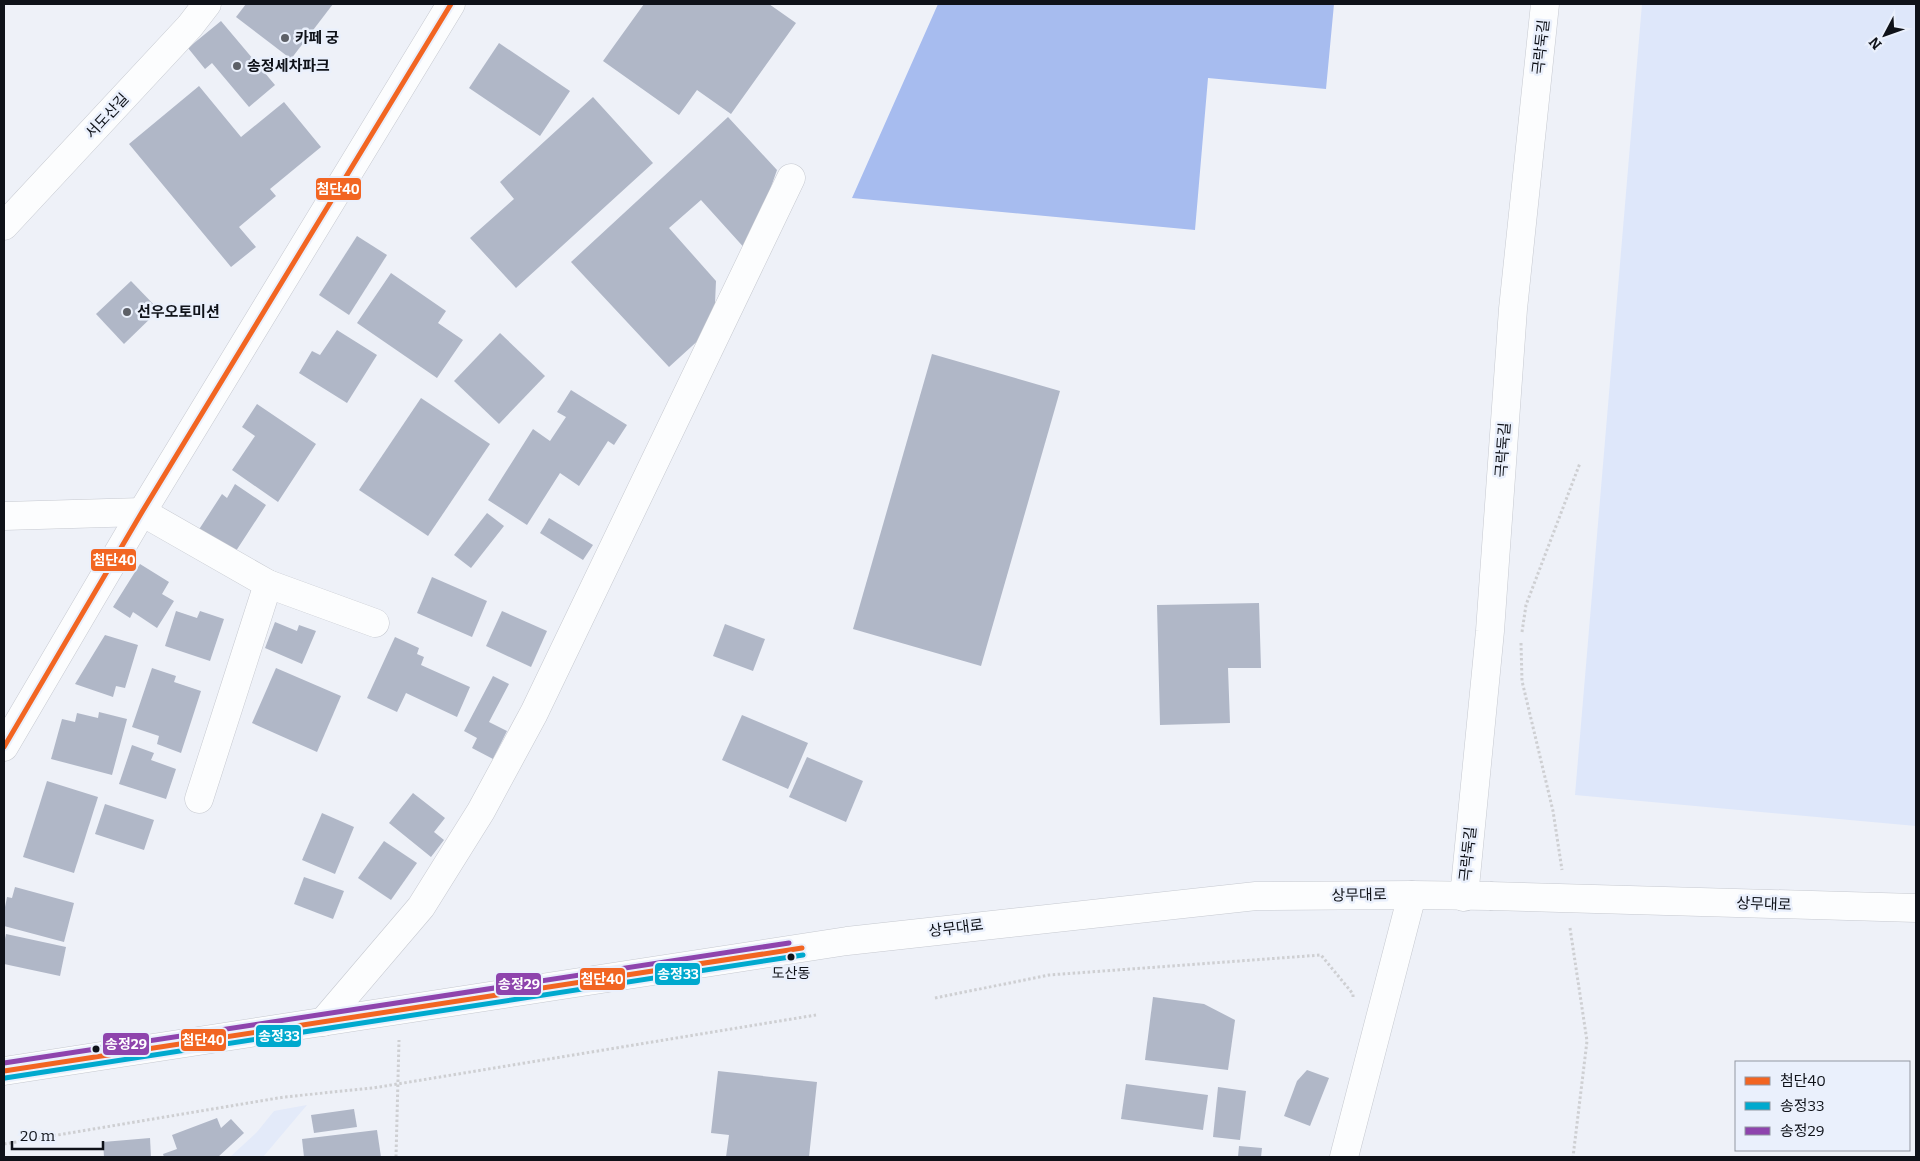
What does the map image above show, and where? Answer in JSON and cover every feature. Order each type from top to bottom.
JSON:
[{"type":"street","name":"서도산길","points":[[4,226],[190,26],[207,4]]},
{"type":"street","points":[[4,747],[142,512],[451,4]]},
{"type":"street","name":"극락둑길","points":[[1477,897],[1490,631],[1513,308],[1545,4]]},
{"type":"street","points":[[323,1022],[421,907],[481,810],[539,704],[791,178]]},
{"type":"street","points":[[4,516],[142,512],[268,584],[375,624]]},
{"type":"street","points":[[199,799],[268,584]]},
{"type":"street","points":[[1344,1157],[1412,895]]},
{"type":"street","name":"상무대로","points":[[4,1071],[847,941],[969,926],[1256,896],[1412,895],[1916,908]]},
{"type":"path","points":[[1563,878],[1553,811],[1522,681],[1521,641],[1526,605],[1580,463]]},
{"type":"path","points":[[1570,926],[1587,1041],[1574,1157]]},
{"type":"path","points":[[935,998],[1049,975],[1321,955],[1353,994],[1352,1002]]},
{"type":"path","points":[[396,1157],[400,1011]]},
{"type":"path","points":[[4,1144],[284,1097],[398,1084],[816,1015]]},
{"type":"shaded area","points":[[1642,4],[1916,4],[1916,826],[1575,795]]},
{"type":"shaded area","points":[[307,1105],[263,1157],[230,1157],[257,1132],[274,1111]]},
{"type":"water","points":[[938,4],[1334,4],[1326,89],[1208,78],[1195,230],[852,198]]},
{"type":"building","name":"카페 궁","points":[[246,4],[333,4],[291,59],[236,17]]},
{"type":"building","points":[[644,4],[769,4],[796,23],[731,114],[697,90],[679,115],[603,61]]},
{"type":"building","name":"송정세차파크","points":[[221,21],[275,85],[249,107],[212,63],[205,69],[188,48]]},
{"type":"building","points":[[499,43],[570,91],[540,136],[469,88]]},
{"type":"building","points":[[199,86],[241,137],[284,102],[321,147],[270,189],[276,196],[239,227],[256,247],[231,267],[129,144]]},
{"type":"building","points":[[593,97],[653,163],[516,288],[470,238],[514,199],[500,182]]},
{"type":"building","points":[[728,117],[777,170],[748,252],[701,200],[669,228],[716,281],[714,326],[669,367],[571,262]]},
{"type":"building","points":[[357,236],[387,255],[349,315],[319,295]]},
{"type":"building","points":[[391,273],[446,311],[438,323],[463,340],[437,378],[357,323]]},
{"type":"building","name":"선우오토미션","points":[[131,281],[159,310],[124,344],[96,314]]},
{"type":"building","points":[[337,330],[377,355],[347,403],[299,373],[312,351],[320,355]]},
{"type":"building","points":[[500,333],[545,376],[499,424],[454,381]]},
{"type":"building","points":[[932,354],[1060,391],[981,666],[853,629]]},
{"type":"building","points":[[571,390],[627,425],[614,445],[608,441],[579,486],[560,473],[527,525],[488,500],[533,429],[550,441],[566,417],[557,412]]},
{"type":"building","points":[[421,398],[490,444],[428,536],[359,490]]},
{"type":"building","points":[[257,404],[316,444],[278,502],[232,470],[255,436],[242,427]]},
{"type":"building","points":[[235,484],[266,505],[234,554],[198,531],[222,494],[227,498]]},
{"type":"building","points":[[487,513],[504,526],[471,568],[454,555]]},
{"type":"building","points":[[549,518],[593,545],[583,560],[540,533]]},
{"type":"building","points":[[140,564],[169,582],[162,594],[174,601],[157,628],[133,612],[130,618],[113,607]]},
{"type":"building","points":[[432,577],[487,601],[472,637],[417,613]]},
{"type":"building","points":[[1259,603],[1261,668],[1228,668],[1230,723],[1160,725],[1157,605]]},
{"type":"building","points":[[176,611],[197,618],[200,611],[224,619],[210,661],[165,646]]},
{"type":"building","points":[[502,611],[547,631],[531,667],[486,646]]},
{"type":"building","points":[[275,622],[297,631],[299,625],[316,631],[302,664],[265,648]]},
{"type":"building","points":[[725,624],[765,639],[753,671],[713,656]]},
{"type":"building","points":[[105,635],[138,645],[125,688],[116,686],[113,697],[75,684]]},
{"type":"building","points":[[395,637],[419,648],[417,654],[424,657],[421,665],[470,687],[457,717],[406,693],[397,712],[367,698]]},
{"type":"building","points":[[152,668],[176,676],[174,682],[201,691],[181,753],[157,744],[159,736],[132,727]]},
{"type":"building","points":[[276,668],[341,696],[317,752],[252,723]]},
{"type":"building","points":[[493,676],[509,684],[489,722],[507,731],[493,759],[472,748],[477,738],[464,731]]},
{"type":"building","points":[[99,712],[127,719],[112,775],[51,759],[62,719],[75,722],[77,713],[98,718]]},
{"type":"building","points":[[742,715],[808,743],[788,789],[722,760]]},
{"type":"building","points":[[132,745],[154,753],[151,760],[176,769],[166,799],[119,784]]},
{"type":"building","points":[[807,757],[863,781],[846,822],[789,797]]},
{"type":"building","points":[[47,781],[98,797],[74,873],[23,857]]},
{"type":"building","points":[[413,793],[445,818],[434,832],[444,840],[431,857],[389,823]]},
{"type":"building","points":[[105,804],[154,820],[144,850],[95,834]]},
{"type":"building","points":[[322,813],[354,827],[335,874],[302,860]]},
{"type":"building","points":[[384,841],[417,863],[391,900],[358,878]]},
{"type":"building","points":[[304,877],[344,891],[333,919],[294,904]]},
{"type":"building","points":[[15,887],[74,903],[64,942],[4,926],[7,897],[12,898]]},
{"type":"building","points":[[6,934],[66,947],[60,976],[4,964]]},
{"type":"building","points":[[1153,997],[1204,1004],[1235,1020],[1228,1070],[1145,1060]]},
{"type":"building","points":[[1307,1070],[1329,1078],[1310,1126],[1284,1116],[1297,1081]]},
{"type":"building","points":[[718,1071],[817,1082],[809,1157],[726,1157],[729,1135],[711,1133]]},
{"type":"building","points":[[1126,1084],[1208,1095],[1203,1130],[1121,1119]]},
{"type":"building","points":[[1218,1087],[1246,1091],[1240,1140],[1213,1137]]},
{"type":"building","points":[[354,1109],[357,1127],[314,1133],[311,1115]]},
{"type":"building","points":[[217,1118],[221,1128],[231,1119],[244,1133],[218,1157],[164,1157],[163,1154],[177,1149],[172,1135]]},
{"type":"building","points":[[377,1130],[381,1157],[304,1157],[302,1139]]},
{"type":"building","points":[[150,1138],[151,1157],[104,1157],[103,1142]]},
{"type":"building","points":[[1239,1146],[1262,1148],[1261,1157],[1238,1157]]},
{"type":"transit line","name":"첨단40","points":[[4,747],[142,512],[451,4]]},
{"type":"transit line","name":"송정29","points":[[4,1063],[789,943]]},
{"type":"transit line","name":"첨단40","points":[[4,1071],[802,948]]},
{"type":"transit line","name":"송정33","points":[[5,1078],[803,955]]},
{"type":"place","name":"카페 궁","points":[[285,38]]},
{"type":"place","name":"송정세차파크","points":[[237,66]]},
{"type":"place","name":"선우오토미션","points":[[127,312]]},
{"type":"place","name":"도산동","points":[[791,957]]}]
